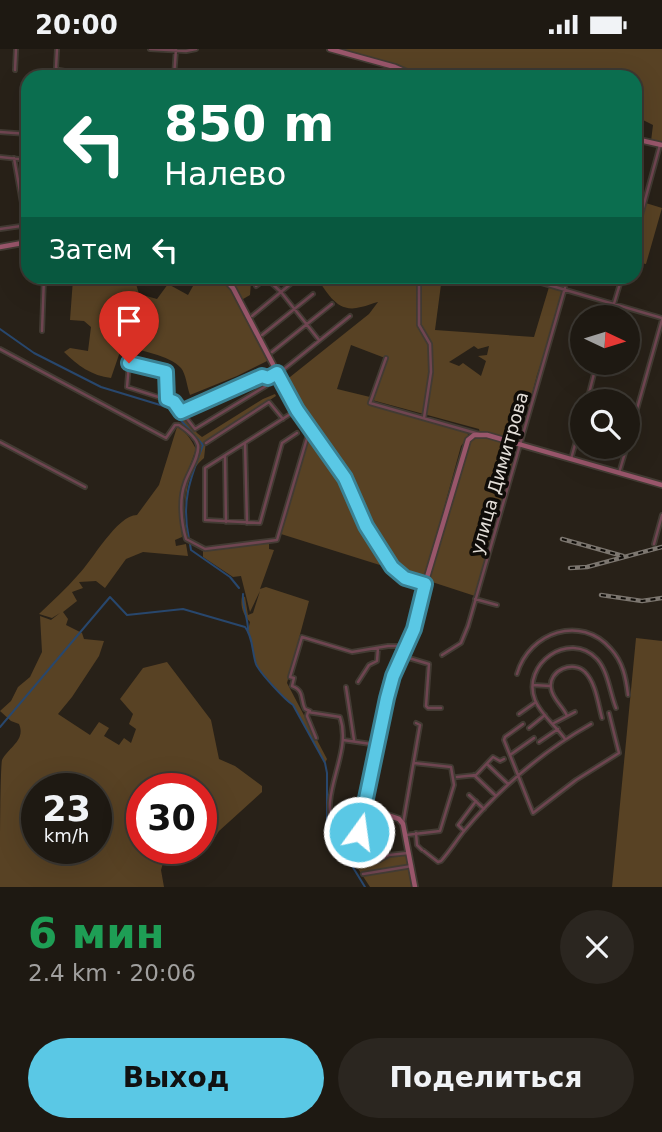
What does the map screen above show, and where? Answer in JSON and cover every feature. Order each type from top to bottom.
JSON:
[{"type":"main road","points":[[330,49],[402,70]]},
{"type":"main road","points":[[642,140],[661,144]]},
{"type":"main road","points":[[0,247],[21,243]]},
{"type":"main road","points":[[229,284],[297,410],[345,478],[366,526],[392,567],[405,578],[425,584]]},
{"type":"main road","points":[[415,886],[404,824],[370,809],[367,804],[387,698],[418,617],[465,448],[471,437],[479,434],[570,459]]},
{"type":"main road","points":[[571,459],[662,485]]},
{"type":"street","points":[[15,70],[16,49]]},
{"type":"street","points":[[57,49],[56,68],[62,70]]},
{"type":"street","points":[[150,49],[196,49]]},
{"type":"street","points":[[175,70],[176,50]]},
{"type":"street","points":[[0,132],[21,134]]},
{"type":"street","points":[[642,212],[661,144]]},
{"type":"street","points":[[0,157],[21,159]]},
{"type":"street","points":[[14,158],[21,194]]},
{"type":"street","points":[[0,229],[21,226]]},
{"type":"street","points":[[42,331],[44,284]]},
{"type":"street","points":[[274,284],[319,340]]},
{"type":"street","points":[[252,316],[291,284]]},
{"type":"street","points":[[419,284],[419,325],[430,344],[431,372],[424,418]]},
{"type":"street","points":[[549,284],[613,305],[620,284]]},
{"type":"street","name":"улица Димитрова","points":[[442,655],[461,643],[565,288]]},
{"type":"street","points":[[262,335],[313,294]]},
{"type":"street","points":[[272,352],[332,304]]},
{"type":"street","points":[[640,313],[662,319],[640,398]]},
{"type":"street","points":[[181,412],[262,376],[268,378],[278,374],[350,316]]},
{"type":"street","points":[[0,349],[166,438],[175,425],[179,425],[195,440],[198,449],[182,490],[183,526],[188,540],[207,549],[276,540],[310,428]]},
{"type":"street","points":[[386,358],[370,403],[479,434]]},
{"type":"street","points":[[167,399],[166,372],[129,363],[127,387],[174,402],[195,429],[267,386],[268,378]]},
{"type":"street","points":[[206,443],[269,403],[283,419]]},
{"type":"street","points":[[297,410],[205,468],[205,520],[260,523],[282,443],[297,433]]},
{"type":"street","points":[[468,430],[471,437]]},
{"type":"street","points":[[0,442],[85,487]]},
{"type":"street","points":[[245,443],[247,523]]},
{"type":"street","points":[[225,456],[226,523]]},
{"type":"street","points":[[620,473],[624,459]]},
{"type":"street","points":[[654,544],[662,515]]},
{"type":"street","points":[[475,599],[497,605]]},
{"type":"street","points":[[517,674],[525,653],[541,638],[561,631],[572,631],[593,636],[612,649],[622,668],[628,695]]},
{"type":"street","points":[[407,646],[395,645],[352,652],[302,637],[290,677],[294,678],[292,686],[298,688],[303,696],[305,709],[340,716],[343,740],[330,798],[331,823],[346,848],[353,854],[377,861],[389,855],[409,853]]},
{"type":"street","points":[[358,682],[369,665],[377,661],[378,648]]},
{"type":"street","points":[[565,739],[536,702],[533,685],[537,668],[544,658],[566,649],[581,649],[597,659],[605,671],[617,709]]},
{"type":"street","points":[[402,656],[429,664],[426,706],[441,708]]},
{"type":"street","points":[[567,716],[554,697],[550,685],[558,670],[577,667],[584,670],[591,680],[601,718]]},
{"type":"street","points":[[533,685],[550,685]]},
{"type":"street","points":[[346,687],[354,740]]},
{"type":"street","points":[[519,714],[536,702]]},
{"type":"street","points":[[312,711],[308,712],[307,716],[316,738]]},
{"type":"street","points":[[554,723],[575,712]]},
{"type":"street","points":[[523,724],[505,739],[533,813],[576,780],[619,753],[609,713]]},
{"type":"street","points":[[529,728],[545,715]]},
{"type":"street","points":[[404,824],[420,725],[416,723]]},
{"type":"street","points":[[416,833],[417,845],[438,862],[441,861],[464,831],[508,783],[565,739],[591,724]]},
{"type":"street","points":[[539,742],[558,729]]},
{"type":"street","points":[[510,755],[534,738]]},
{"type":"street","points":[[343,740],[378,745]]},
{"type":"street","points":[[457,777],[474,775],[494,757],[500,761],[504,759]]},
{"type":"street","points":[[407,835],[440,831],[454,783],[451,767],[414,763]]},
{"type":"street","points":[[487,764],[508,783]]},
{"type":"street","points":[[474,775],[496,796]]},
{"type":"street","points":[[469,795],[484,809]]},
{"type":"street","points":[[464,831],[458,825],[476,801]]},
{"type":"street","points":[[358,835],[367,804]]},
{"type":"street","points":[[363,874],[412,866]]},
{"type":"street","points":[[408,887],[415,886]]},
{"type":"shaded area","points":[[330,49],[662,49],[662,143],[651,141],[653,125],[642,120],[642,70],[403,69]]},
{"type":"shaded area","points":[[642,202],[662,208],[646,264],[642,263]]},
{"type":"shaded area","points":[[73,284],[136,284],[139,294],[157,299],[168,284],[188,295],[194,284],[251,284],[250,295],[238,302],[269,360],[190,395],[184,374],[176,363],[136,349],[122,346],[111,378],[91,372],[64,352],[70,348],[88,351],[91,327],[84,321],[70,320]]},
{"type":"shaded area","points":[[321,284],[441,284],[435,330],[534,337],[550,284],[568,284],[526,417],[510,417],[506,439],[511,441],[514,459],[475,596],[429,581],[427,578],[471,437],[480,434],[479,429],[372,400],[368,403],[467,433],[469,436],[461,446],[424,581],[402,575],[394,568],[369,525],[354,488],[285,381],[369,314],[378,302],[346,308],[329,295]],"holes":[[[351,345],[385,358],[370,397],[337,389]],[[474,346],[478,349],[489,346],[487,355],[478,356],[486,361],[481,376],[463,363],[459,366],[449,362]]]},
{"type":"shaded area","points":[[275,394],[276,396],[206,441],[204,458],[190,478],[184,517],[186,484],[200,445],[172,411],[176,408],[202,437]]},
{"type":"shaded area","points":[[177,427],[187,434],[196,449],[180,498],[182,537],[175,540],[176,546],[186,544],[188,556],[143,552],[126,559],[105,588],[96,581],[79,582],[83,588],[72,592],[77,601],[63,612],[68,619],[66,625],[82,633],[84,639],[104,641],[99,656],[58,714],[90,735],[99,722],[109,728],[104,736],[119,745],[124,738],[131,743],[136,729],[129,724],[133,714],[120,699],[143,668],[167,662],[211,720],[219,759],[235,766],[262,786],[262,792],[217,834],[217,773],[126,773],[126,864],[163,864],[164,887],[0,887],[2,760],[19,739],[21,730],[19,724],[0,711],[11,701],[18,687],[30,677],[42,652],[40,616],[51,620],[60,613],[52,618],[39,614],[78,575],[113,530],[129,517],[137,515],[159,485]]},
{"type":"shaded area","points":[[311,432],[344,478],[387,564],[383,566],[281,534]]},
{"type":"shaded area","points":[[269,542],[269,549],[274,550],[260,589],[266,587],[309,601],[287,683],[327,759],[325,763],[293,705],[257,667],[248,630],[250,622],[241,600],[242,596],[245,597],[248,615],[253,613],[260,591],[250,612],[241,576],[233,577],[203,557],[203,550]]},
{"type":"shaded area","points":[[636,638],[662,641],[662,887],[612,887]]},
{"type":"shaded area","points":[[408,854],[414,887],[370,887],[349,855],[380,863],[391,856]]},
{"type":"waterway","points":[[0,329],[34,353],[101,387],[170,408],[203,445],[186,502],[189,539]]},
{"type":"waterway","points":[[190,544],[191,550],[230,577],[239,588]]},
{"type":"waterway","points":[[243,594],[248,630]]},
{"type":"waterway","points":[[0,727],[110,597],[127,615],[183,609],[245,627],[250,635],[258,668],[293,705],[325,763],[327,825],[365,887]]},
{"type":"railway","points":[[562,539],[623,556]]},
{"type":"railway","points":[[570,568],[587,567],[662,547]]},
{"type":"railway","points":[[601,595],[642,601],[662,598]]},
{"type":"route","points":[[129,363],[166,372],[167,399],[174,402],[181,412],[262,376],[268,378],[277,373],[297,410],[345,478],[366,526],[382,553],[397,574],[425,584],[414,629],[393,676],[387,698],[367,804],[359,832]]}]
